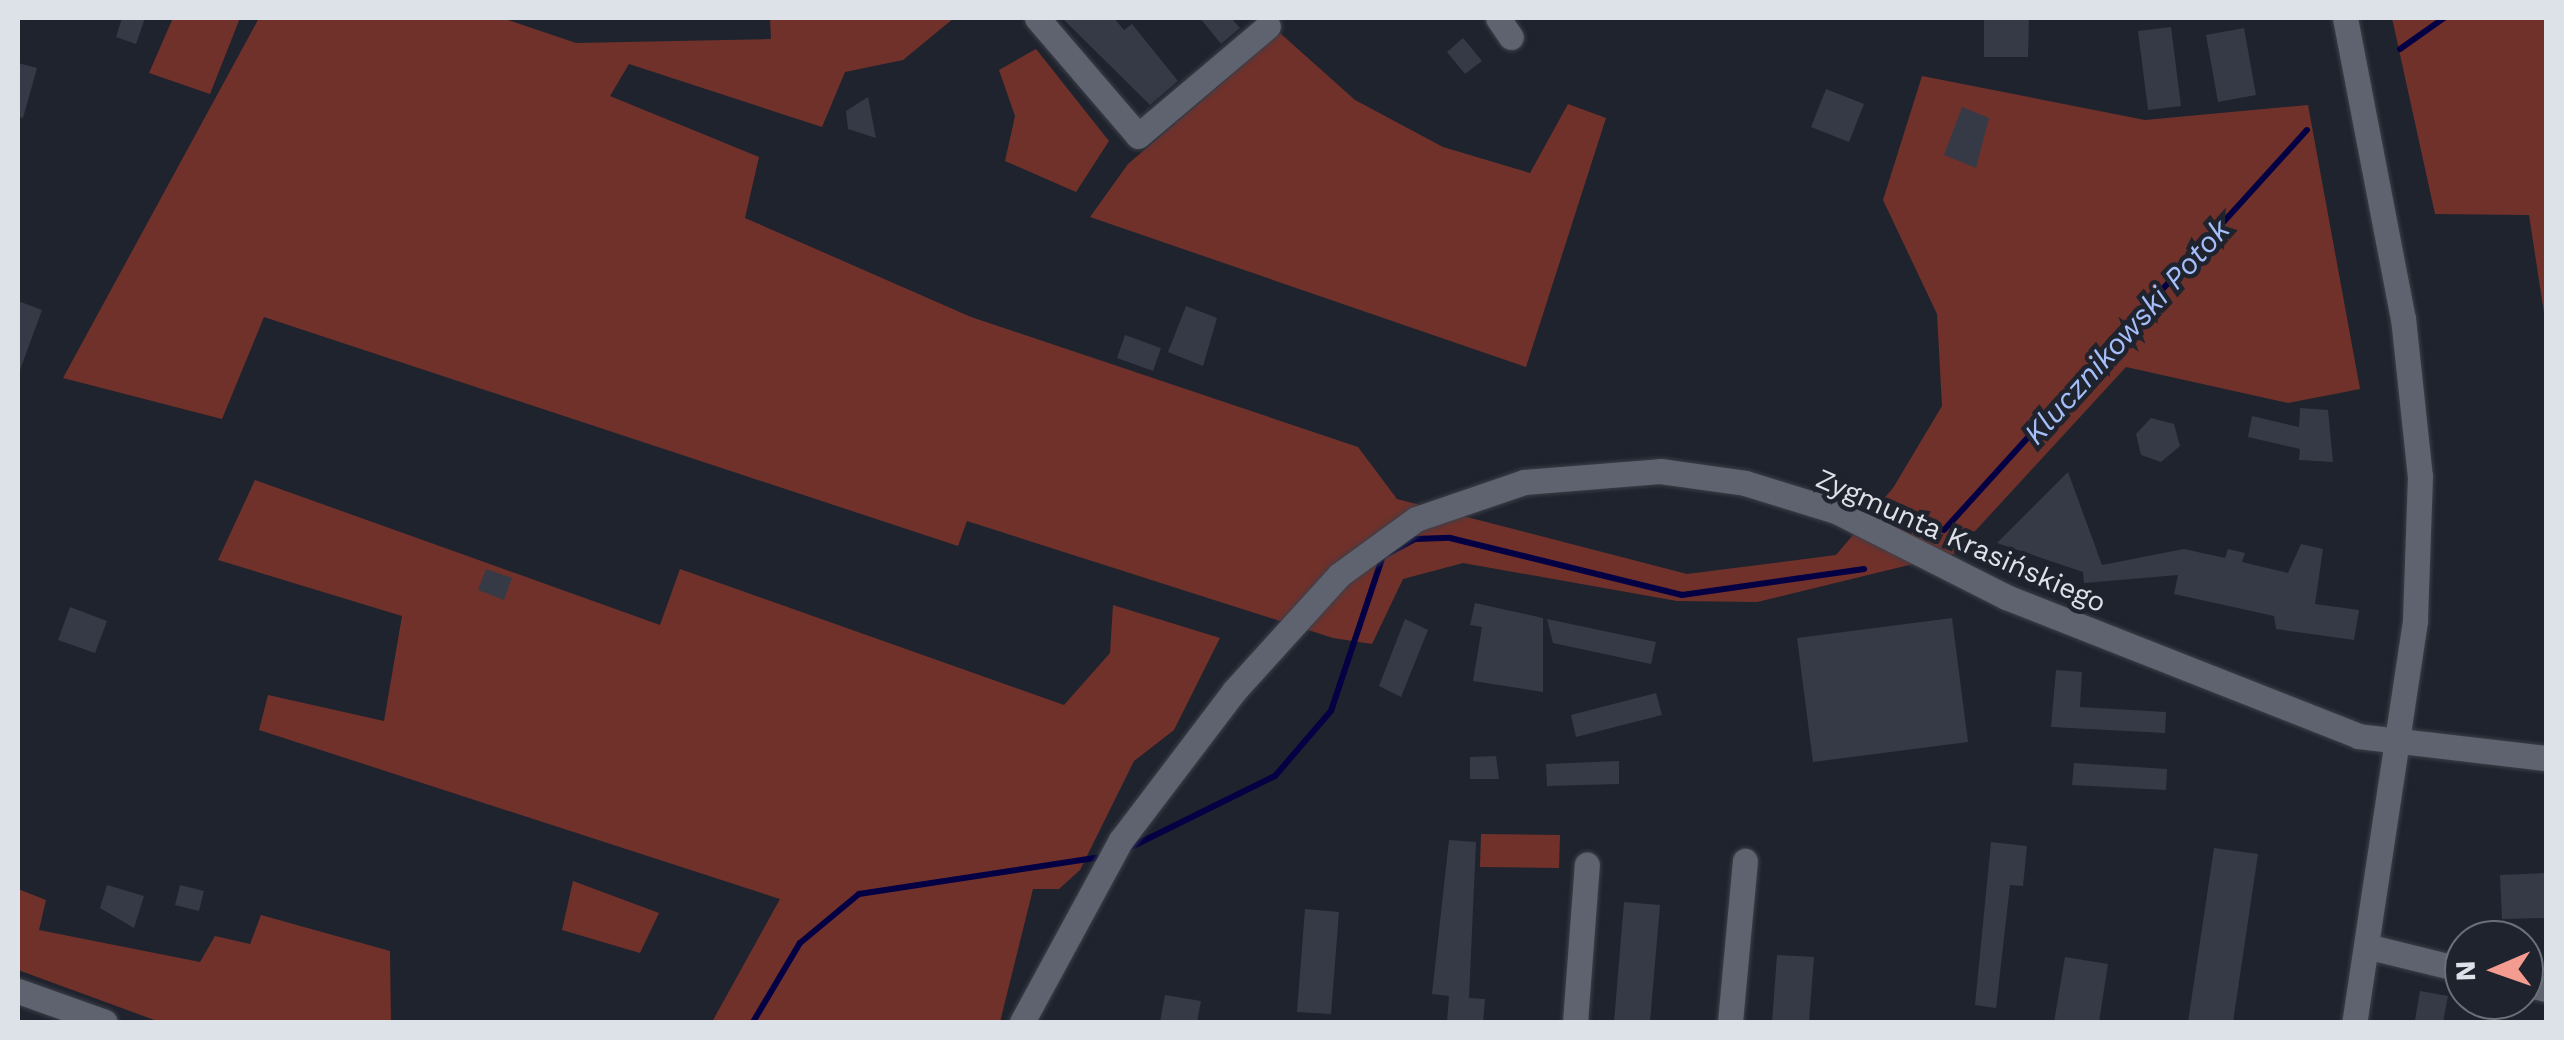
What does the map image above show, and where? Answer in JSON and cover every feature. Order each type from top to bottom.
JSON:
[{"type":"street","points":[[1037,18],[1138,136],[1268,26]]},
{"type":"street","points":[[2345,18],[2402,318],[2420,476],[2398,743],[2354,1022]]},
{"type":"street","name":"Zygmunta Krasińskiego","points":[[1022,1022],[1121,840],[1234,691],[1339,575],[1416,519],[1524,482],[1660,471],[1800,500],[2162,662],[2398,743],[2546,758]]},
{"type":"street","points":[[1730,1022],[1745,861]]},
{"type":"street","points":[[1575,1022],[1587,864]]},
{"type":"street","points":[[2366,946],[2444,965]]},
{"type":"street","points":[[18,991],[105,1022]]},
{"type":"shaded area","points":[[173,18],[240,18],[210,94],[149,73]]},
{"type":"shaded area","points":[[259,18],[502,18],[576,43],[771,39],[770,18],[954,18],[903,60],[845,72],[822,127],[629,64],[610,96],[759,157],[745,218],[971,317],[1358,447],[1397,499],[1687,574],[1836,555],[1893,488],[1942,406],[1937,314],[1883,200],[1922,76],[2145,120],[2308,105],[2360,389],[2288,403],[2126,367],[1954,554],[1757,602],[1677,601],[1463,563],[1403,579],[1372,644],[1333,638],[967,521],[958,546],[264,317],[222,419],[63,378]]},
{"type":"shaded area","points":[[2392,18],[2546,18],[2546,326],[2529,215],[2435,214]]},
{"type":"shaded area","points":[[1280,33],[1355,100],[1443,147],[1530,173],[1568,104],[1606,118],[1526,367],[1090,217],[1128,164]]},
{"type":"shaded area","points":[[1036,49],[1109,141],[1076,192],[1005,161],[1015,116],[999,70]]},
{"type":"shaded area","points":[[255,480],[660,625],[680,569],[1064,705],[1110,653],[1113,605],[1220,638],[1174,730],[1134,761],[1080,870],[1059,889],[1033,889],[1000,1022],[712,1022],[780,899],[259,730],[268,695],[384,721],[402,616],[218,560]]},
{"type":"shaded area","points":[[1481,834],[1560,835],[1559,868],[1480,867]]},
{"type":"shaded area","points":[[573,881],[659,913],[640,953],[562,930]]},
{"type":"shaded area","points":[[18,889],[46,900],[39,930],[200,962],[215,936],[250,944],[261,915],[390,951],[391,1022],[160,1022],[18,970]]},
{"type":"building","points":[[122,18],[145,18],[136,44],[116,37]]},
{"type":"building","points":[[1062,18],[1114,18],[1124,30],[1132,24],[1178,81],[1150,105]]},
{"type":"building","points":[[1200,18],[1231,18],[1240,28],[1221,44]]},
{"type":"building","points":[[1984,18],[2029,18],[2028,57],[1984,57]]},
{"type":"building","points":[[2171,27],[2181,106],[2148,110],[2138,31]]},
{"type":"building","points":[[2244,28],[2256,95],[2218,102],[2206,35]]},
{"type":"building","points":[[1463,38],[1482,61],[1465,74],[1447,52]]},
{"type":"building","points":[[18,63],[37,68],[23,118],[18,117]]},
{"type":"building","points":[[1826,89],[1864,104],[1849,142],[1811,127]]},
{"type":"building","points":[[868,97],[876,138],[848,129],[846,111]]},
{"type":"building","points":[[1962,107],[1989,118],[1976,168],[1944,155]]},
{"type":"building","points":[[18,301],[42,310],[20,370],[18,370]]},
{"type":"building","points":[[1186,306],[1217,318],[1203,366],[1168,352]]},
{"type":"building","points":[[1125,335],[1161,348],[1153,371],[1117,358]]},
{"type":"building","points":[[2300,408],[2328,410],[2333,462],[2299,460],[2300,449],[2248,437],[2252,416],[2299,427]]},
{"type":"building","points":[[2151,418],[2174,424],[2180,446],[2161,462],[2141,455],[2136,434]]},
{"type":"building","points":[[2068,472],[2102,565],[2184,549],[2225,558],[2228,549],[2245,553],[2242,562],[2288,573],[2301,544],[2323,549],[2315,604],[2359,610],[2354,640],[2276,629],[2274,616],[2174,594],[2178,575],[2084,583],[2083,572],[1997,543]]},
{"type":"building","points":[[486,569],[512,578],[504,600],[478,590]]},
{"type":"building","points":[[1475,603],[1543,618],[1543,692],[1473,681],[1482,627],[1470,625]]},
{"type":"building","points":[[70,607],[107,621],[95,653],[58,640]]},
{"type":"building","points":[[1952,618],[1968,742],[1813,762],[1797,638]]},
{"type":"building","points":[[1405,619],[1428,630],[1401,697],[1379,686]]},
{"type":"building","points":[[1547,619],[1656,642],[1651,664],[1553,643]]},
{"type":"building","points":[[2056,670],[2082,672],[2080,707],[2166,712],[2165,733],[2051,727]]},
{"type":"building","points":[[1656,693],[1662,715],[1576,737],[1571,715]]},
{"type":"building","points":[[1496,756],[1499,779],[1470,779],[1470,757]]},
{"type":"building","points":[[1619,761],[1619,784],[1547,786],[1546,764]]},
{"type":"building","points":[[2074,763],[2167,769],[2166,790],[2072,785]]},
{"type":"building","points":[[1449,840],[1476,842],[1469,998],[1485,999],[1483,1022],[1447,1022],[1449,996],[1432,994]]},
{"type":"building","points":[[1991,842],[2027,846],[2023,886],[2010,885],[1996,1008],[1975,1005]]},
{"type":"building","points":[[2214,848],[2258,854],[2233,1022],[2188,1022]]},
{"type":"building","points":[[2546,873],[2546,918],[2502,919],[2500,875]]},
{"type":"building","points":[[107,885],[144,896],[134,928],[100,908]]},
{"type":"building","points":[[180,885],[204,891],[199,911],[175,905]]},
{"type":"building","points":[[1624,902],[1660,905],[1650,1022],[1614,1022]]},
{"type":"building","points":[[1305,909],[1339,912],[1331,1014],[1297,1012]]},
{"type":"building","points":[[1777,955],[1814,957],[1809,1022],[1772,1022]]},
{"type":"building","points":[[2065,957],[2108,964],[2099,1022],[2054,1022]]},
{"type":"building","points":[[2420,991],[2444,995],[2443,1022],[2415,1020]]},
{"type":"building","points":[[1165,995],[1201,1001],[1197,1022],[1160,1022]]},
{"type":"waterway","name":"Klucznikowski Potok","points":[[2400,49],[2444,18]]},
{"type":"waterway","name":"Klucznikowski Potok","points":[[1944,530],[2307,130]]},
{"type":"waterway","name":"Klucznikowski Potok","points":[[1123,851],[1275,776],[1331,711],[1383,556],[1415,539],[1450,538],[1682,595],[1864,569]]},
{"type":"waterway","name":"Klucznikowski Potok","points":[[753,1022],[800,943],[859,894],[1101,857]]}]
